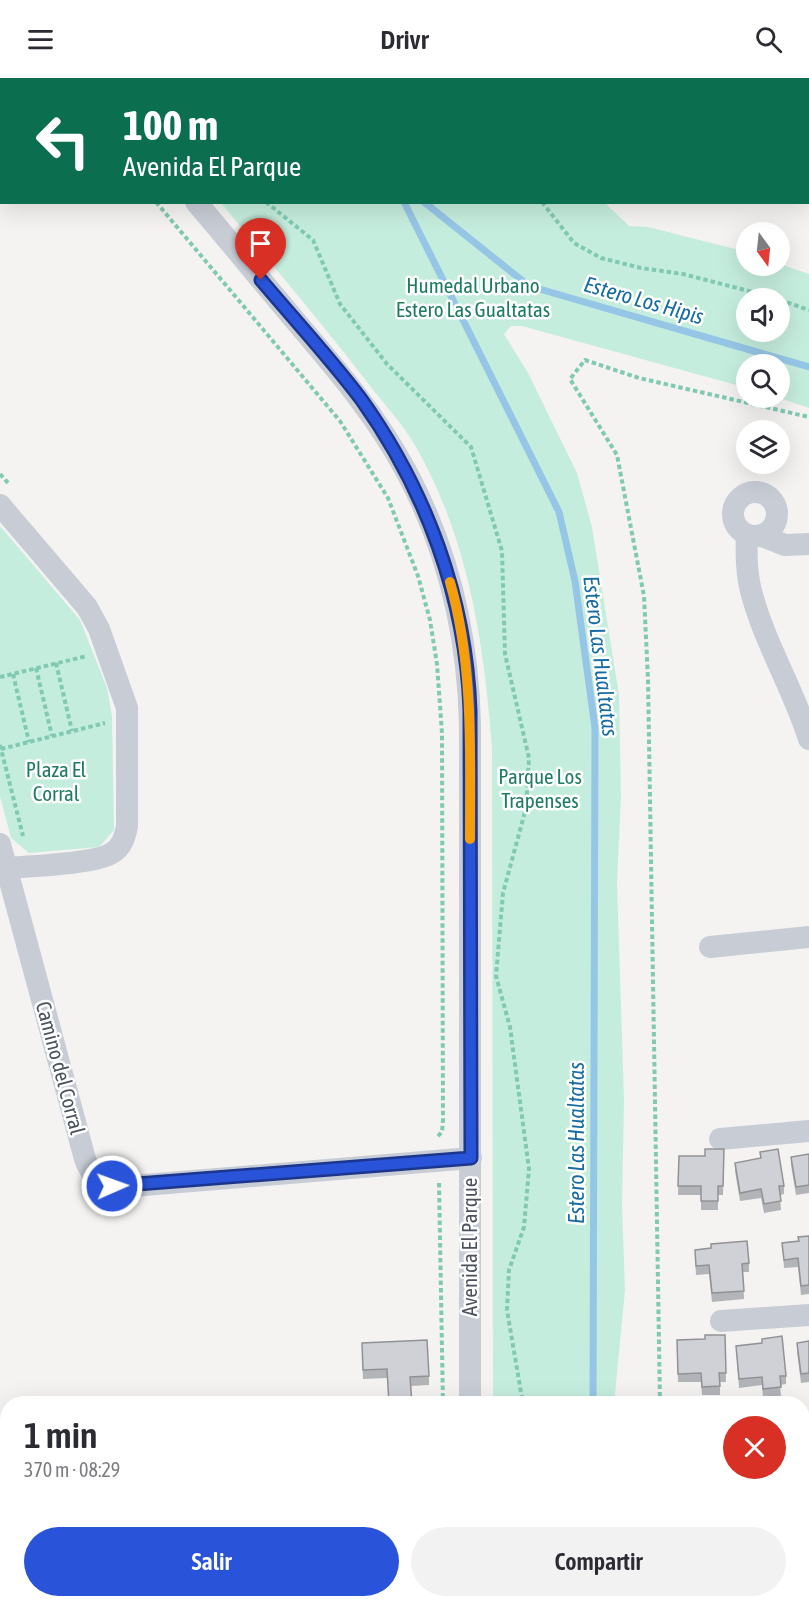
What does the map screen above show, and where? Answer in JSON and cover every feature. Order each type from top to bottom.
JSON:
[{"type":"street","name":"Avenida El Parque","points":[[198,204],[360,398],[406,471],[426,513],[446,568],[462,632],[469,695],[470,1396]]},
{"type":"street","points":[[7,868],[104,857],[123,842],[127,826],[127,718],[124,697],[87,607],[8,498]]},
{"type":"street","points":[[809,544],[785,545],[754,535],[746,565],[754,604],[790,684],[809,739]]},
{"type":"street","name":"Camino del Corral","points":[[0,844],[85,1159],[92,1174],[99,1180],[120,1187],[471,1158]]},
{"type":"street","points":[[710,947],[809,937]]},
{"type":"street","points":[[720,1139],[809,1131]]},
{"type":"street","points":[[721,1321],[809,1315]]},
{"type":"path","points":[[158,204],[284,351],[340,422],[388,498],[418,576],[430,620],[437,664],[442,733],[443,1120],[442,1132],[434,1140]]},
{"type":"path","points":[[544,204],[574,243],[601,258],[641,268],[683,274],[736,288]]},
{"type":"path","points":[[790,303],[809,310]]},
{"type":"path","points":[[660,1396],[648,679],[644,596],[617,455],[570,379],[585,360],[639,378],[809,417]]},
{"type":"path","points":[[0,474],[8,498]]},
{"type":"path","points":[[0,677],[107,651]]},
{"type":"path","points":[[56,663],[72,731]]},
{"type":"path","points":[[36,668],[52,736]]},
{"type":"path","points":[[13,674],[29,742]]},
{"type":"path","points":[[31,865],[0,747],[127,718]]},
{"type":"path","points":[[427,1181],[439,1180],[440,1188],[442,1396]]},
{"type":"green space","points":[[222,204],[606,204],[629,226],[648,227],[736,249],[736,276],[790,276],[790,267],[809,274],[809,408],[790,401],[790,354],[736,354],[736,385],[522,326],[511,326],[504,334],[528,373],[577,473],[592,527],[619,695],[621,796],[617,882],[624,1100],[622,1205],[625,1290],[615,1396],[493,1396],[492,748],[489,709],[471,593],[461,556],[434,482],[411,438]]},
{"type":"green space","name":"Plaza El Corral","points":[[0,526],[80,620],[107,688],[112,716],[114,830],[99,847],[29,853],[11,838],[0,796]]},
{"type":"building","points":[[705,1149],[724,1149],[723,1186],[718,1186],[718,1201],[701,1201],[701,1186],[678,1186],[679,1156],[705,1156]]},
{"type":"building","points":[[778,1149],[784,1186],[779,1186],[781,1201],[764,1204],[761,1189],[740,1193],[735,1163],[761,1158],[760,1152]]},
{"type":"building","points":[[809,1154],[809,1185],[796,1187],[791,1157]]},
{"type":"building","points":[[809,1236],[809,1285],[801,1286],[798,1258],[784,1260],[782,1243],[799,1241],[798,1237]]},
{"type":"building","points":[[747,1241],[749,1263],[742,1264],[744,1291],[712,1293],[709,1265],[696,1266],[695,1250],[711,1248],[711,1244]]},
{"type":"building","points":[[705,1335],[725,1335],[726,1373],[719,1373],[720,1386],[702,1387],[701,1373],[678,1374],[677,1340],[705,1339]]},
{"type":"building","points":[[782,1336],[786,1376],[780,1376],[781,1387],[763,1389],[762,1377],[739,1379],[736,1346],[762,1343],[762,1339]]},
{"type":"building","points":[[427,1340],[429,1376],[410,1377],[411,1396],[389,1396],[387,1369],[363,1370],[362,1343]]},
{"type":"building","points":[[809,1341],[809,1373],[801,1374],[797,1343]]},
{"type":"waterway","name":"Estero Las Hualtatas","points":[[405,204],[559,512],[575,581],[595,728],[593,1396]]},
{"type":"waterway","name":"Estero Los Hipis","points":[[426,204],[529,286],[809,367]]},
{"type":"slow traffic","points":[[450,582],[467,665],[470,839]]},
{"type":"route","points":[[112,1186],[471,1158],[470,710],[467,665],[455,600],[435,535],[421,502],[384,434],[360,398],[261,280]]},
{"type":"park label","name":"Humedal Urbano Estero Las Gualtatas","points":[[473,298]]},
{"type":"park label","name":"Parque Los Trapenses","points":[[540,789]]}]
